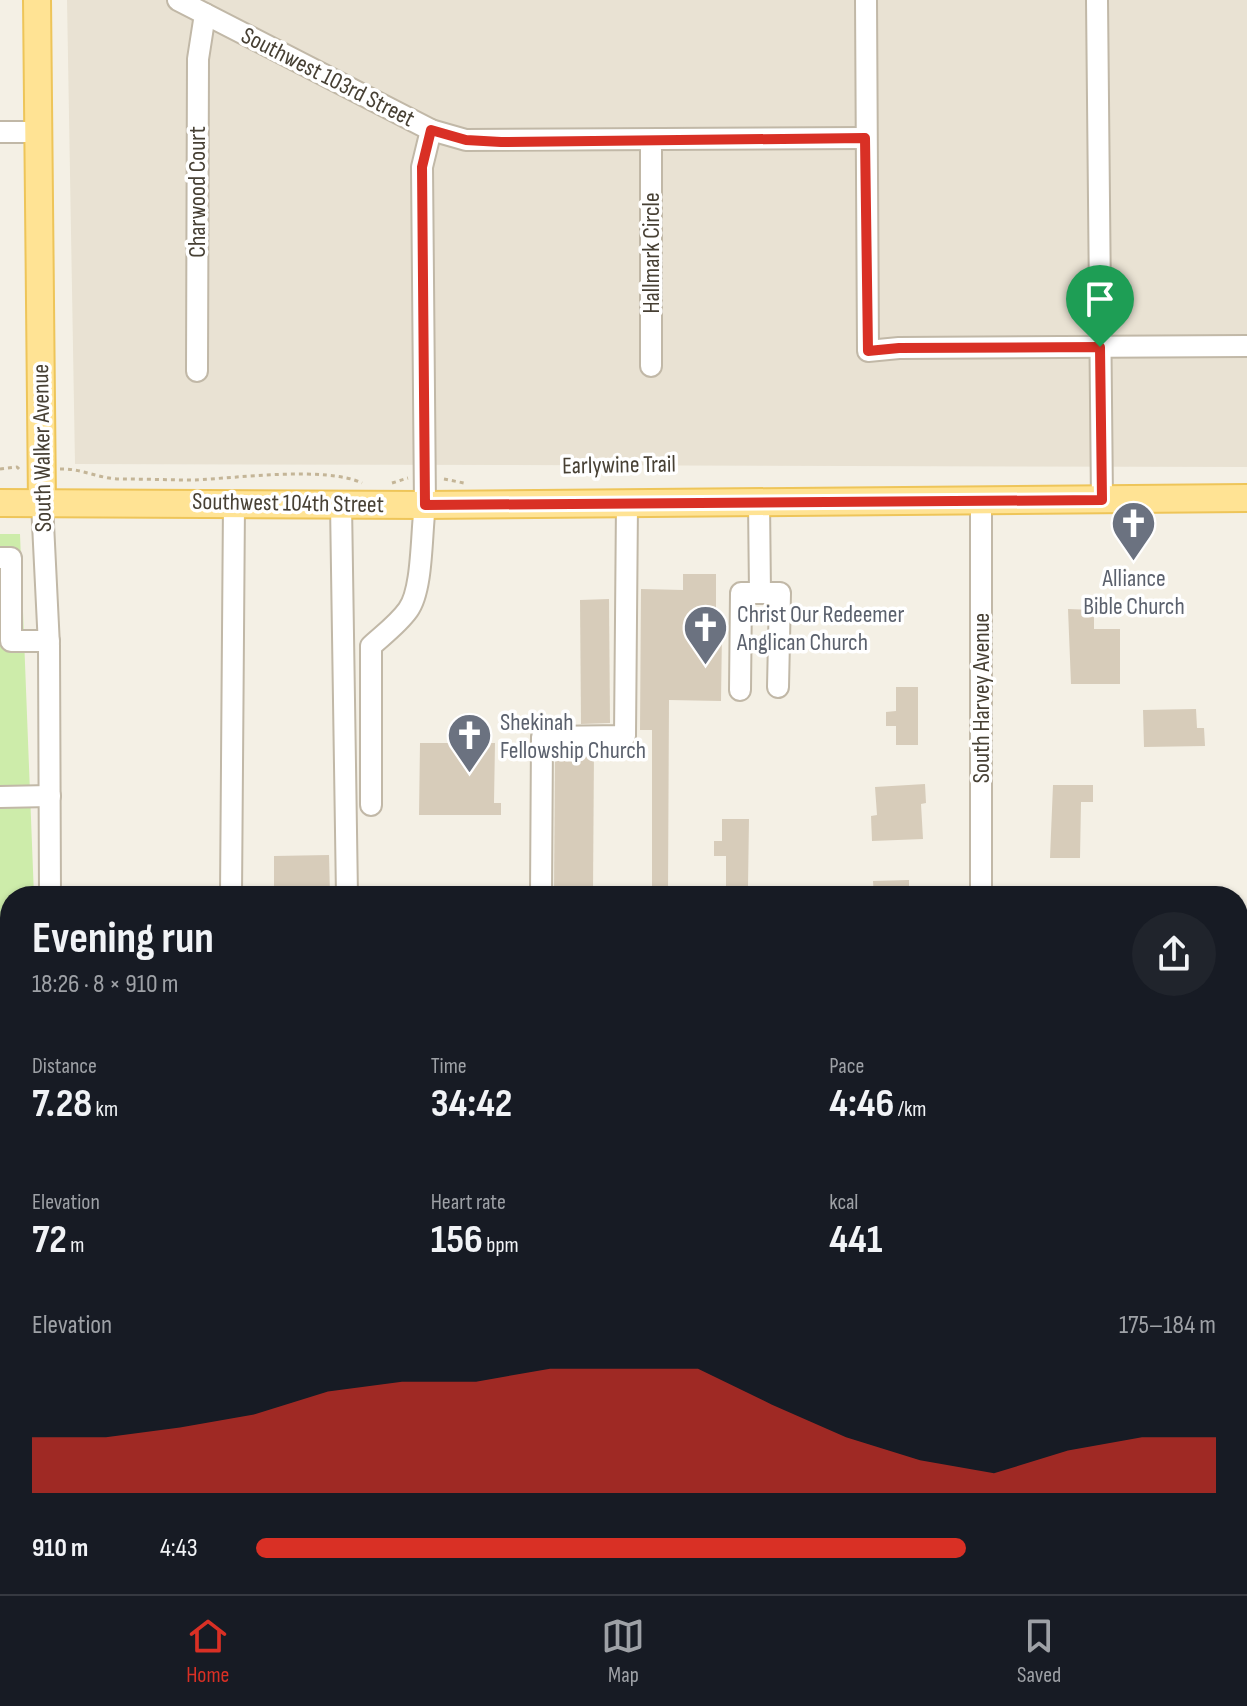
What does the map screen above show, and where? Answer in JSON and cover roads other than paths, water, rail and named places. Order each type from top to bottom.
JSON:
[{"type":"main road","name":"South Walker Avenue","points":[[37,0],[42,503]]},
{"type":"main road","name":"Southwest 104th Street","points":[[0,503],[341,504],[425,492],[627,503],[1247,498]]},
{"type":"street","name":"Southwest 103rd Street","points":[[178,0],[431,130],[478,141],[865,138]]},
{"type":"street","points":[[866,0],[868,351],[899,348],[1247,346]]},
{"type":"street","points":[[1097,0],[1102,500]]},
{"type":"street","name":"Charwood Court","points":[[197,371],[198,59],[205,14]]},
{"type":"street","points":[[371,805],[371,646],[408,611],[418,590],[425,492],[422,167],[431,130]]},
{"type":"street","points":[[0,132],[38,132]]},
{"type":"street","name":"Hallmark Circle","points":[[651,140],[651,366]]},
{"type":"street","name":"South Harvey Avenue","points":[[981,500],[981,886]]},
{"type":"street","points":[[759,502],[760,593]]},
{"type":"street","name":"South Walker Avenue","points":[[42,503],[49,641],[50,886]]},
{"type":"street","points":[[231,886],[234,503]]},
{"type":"street","points":[[541,886],[542,737],[565,729],[625,736],[627,503]]},
{"type":"street","points":[[341,504],[347,886]]},
{"type":"street","points":[[0,558],[11,558],[11,641],[49,641]]},
{"type":"street","points":[[740,690],[741,593],[780,593],[778,687]]},
{"type":"street","points":[[0,797],[50,796]]},
{"type":"place","name":"Alliance Bible Church","points":[[1134,563]]},
{"type":"place","name":"Christ Our Redeemer Anglican Church","points":[[706,667]]},
{"type":"place","name":"Shekinah Fellowship Church","points":[[469,775]]}]
